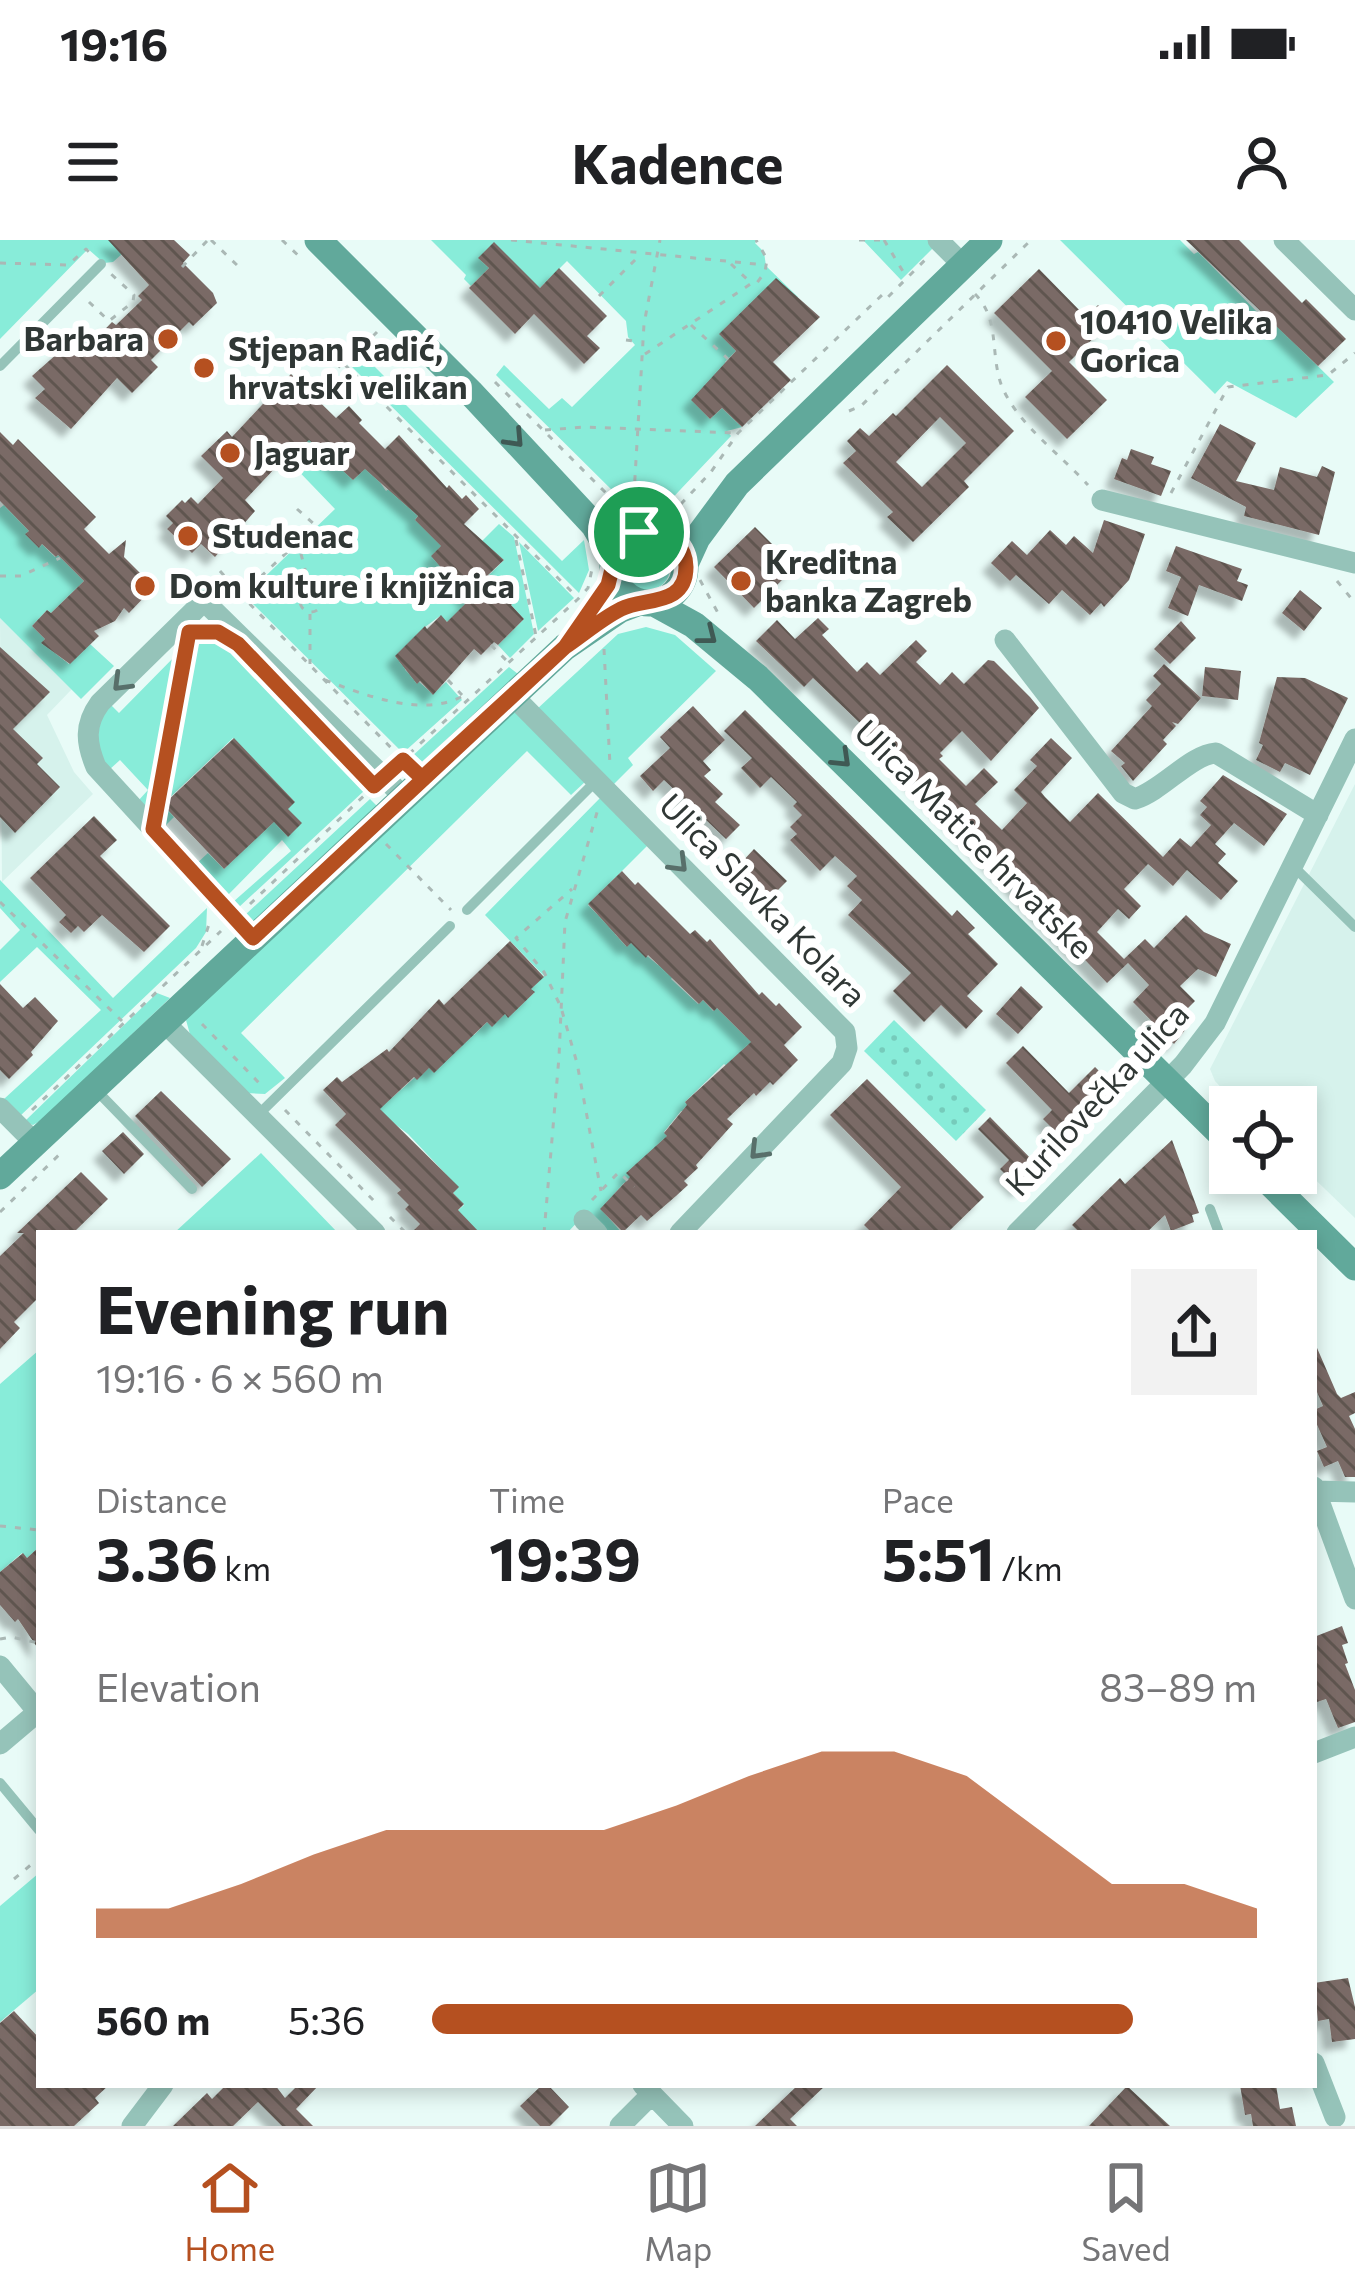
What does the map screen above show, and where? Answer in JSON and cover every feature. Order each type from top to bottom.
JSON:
[{"type":"main road","points":[[318,240],[594,525],[621,589],[647,603]]},
{"type":"main road","points":[[663,533],[682,524],[724,478],[989,240]]},
{"type":"main road","points":[[556,638],[678,590],[693,569],[697,538],[724,478]]},
{"type":"main road","points":[[0,1176],[17,1125],[93,1087],[163,1021],[244,928],[397,779],[512,694],[556,638],[602,596],[607,564],[624,541],[646,530],[663,533],[679,545],[693,569]]},
{"type":"main road","name":"Ulica Matice hrvatske","points":[[647,603],[694,625],[758,678],[1209,1122]]},
{"type":"main road","points":[[1281,1194],[1355,1267]]},
{"type":"street","points":[[1284,240],[1355,310]]},
{"type":"street","points":[[940,242],[963,266]]},
{"type":"street","points":[[1102,500],[1355,562]]},
{"type":"street","points":[[244,928],[96,767],[88,742],[88,722],[100,704],[204,601],[397,779]]},
{"type":"street","points":[[1005,640],[1123,794],[1135,800],[1153,793],[1200,757],[1216,753],[1318,815]]},
{"type":"street","name":"Ulica Slavka Kolara","points":[[512,694],[840,1025],[847,1041],[842,1063],[683,1230]]},
{"type":"street","name":"Kurilovečka ulica","points":[[1020,1230],[1168,1081],[1215,1023],[1355,740]]},
{"type":"street","points":[[163,1021],[372,1230]]},
{"type":"street","points":[[1317,1489],[1355,1492]]},
{"type":"street","points":[[1317,1494],[1355,1599]]},
{"type":"street","points":[[0,1666],[36,1708]]},
{"type":"street","points":[[0,1744],[36,1714]]},
{"type":"street","points":[[1317,1752],[1355,1737]]},
{"type":"street","points":[[1317,2071],[1335,2117]]},
{"type":"street","points":[[132,2126],[161,2088]]},
{"type":"street","points":[[620,2126],[647,2090],[683,2126]]},
{"type":"lane","points":[[0,366],[101,264]]},
{"type":"lane","points":[[467,910],[600,785]]},
{"type":"lane","points":[[1292,866],[1355,927]]},
{"type":"lane","points":[[259,1114],[450,926]]},
{"type":"lane","points":[[93,1087],[193,1189]]},
{"type":"lane","points":[[1210,1209],[1218,1230]]},
{"type":"lane","points":[[0,1784],[36,1826]]},
{"type":"path","points":[[182,267],[210,240],[239,268]]},
{"type":"path","points":[[511,240],[766,266]]},
{"type":"path","points":[[633,511],[642,342],[660,240]]},
{"type":"path","points":[[642,356],[762,277],[766,255],[756,240]]},
{"type":"path","points":[[857,242],[886,240],[908,278]]},
{"type":"path","points":[[838,415],[861,406],[1030,240]]},
{"type":"path","points":[[565,452],[616,503],[650,514],[673,510],[724,478],[737,433],[882,295],[886,299],[940,242]]},
{"type":"path","points":[[0,263],[68,265],[86,249],[101,264]]},
{"type":"path","points":[[599,296],[642,254]]},
{"type":"path","points":[[728,262],[752,283]]},
{"type":"path","points":[[87,301],[109,321],[127,311],[134,296],[112,276]]},
{"type":"path","points":[[974,293],[991,318],[999,374],[1010,401],[1102,500]]},
{"type":"path","points":[[690,323],[728,359]]},
{"type":"path","points":[[325,353],[340,368],[378,331]]},
{"type":"path","points":[[48,339],[58,350]]},
{"type":"path","points":[[626,340],[642,342]]},
{"type":"path","points":[[1159,516],[1228,387],[1328,375],[1355,353]]},
{"type":"path","points":[[345,364],[578,598]]},
{"type":"path","points":[[543,430],[737,433]]},
{"type":"path","points":[[241,595],[315,525],[297,509]]},
{"type":"path","points":[[514,535],[537,638]]},
{"type":"path","points":[[298,542],[310,590]]},
{"type":"path","points":[[0,576],[20,576],[61,558]]},
{"type":"path","points":[[17,1125],[202,949],[244,928],[374,786],[397,779],[465,698],[537,638],[556,638],[578,598],[607,564]]},
{"type":"path","points":[[693,569],[707,599],[725,620]]},
{"type":"path","points":[[220,572],[323,680],[397,779]]},
{"type":"path","points":[[1327,572],[1355,603]]},
{"type":"path","points":[[300,600],[310,590]]},
{"type":"path","points":[[310,590],[323,601],[310,612]]},
{"type":"path","points":[[241,595],[300,600],[310,612],[310,666]]},
{"type":"path","points":[[153,829],[188,633]]},
{"type":"path","points":[[544,1230],[565,922],[600,785],[610,773],[603,640]]},
{"type":"path","points":[[491,645],[509,663]]},
{"type":"path","points":[[323,680],[391,701],[448,703],[465,698]]},
{"type":"path","points":[[448,680],[465,698]]},
{"type":"path","points":[[572,889],[516,938],[544,971],[560,1006],[577,1063],[601,1191]]},
{"type":"path","points":[[0,902],[123,1023]]},
{"type":"path","points":[[202,949],[211,916]]},
{"type":"path","points":[[591,1227],[583,1209],[620,1172],[634,1187]]},
{"type":"path","points":[[0,1526],[36,1530]]},
{"type":"path","points":[[0,1640],[11,1637],[36,1642]]},
{"type":"path","points":[[14,1879],[36,1861]]},
{"type":"shaded area","points":[[0,618],[72,689],[47,715],[74,772],[93,794],[2,882]]},
{"type":"shaded area","points":[[1355,784],[1355,1218],[1317,1181],[1317,1086],[1220,1086],[1210,1069]]},
{"type":"green space","points":[[0,240],[110,240],[122,254],[104,263],[88,249],[0,339]]},
{"type":"green space","points":[[431,240],[758,240],[755,243],[764,252],[766,266],[798,297],[720,334],[736,351],[692,400],[710,419],[722,408],[742,427],[727,431],[731,436],[663,508],[637,507],[623,501],[496,375],[504,365],[549,409],[562,398],[572,407],[635,345],[628,337],[626,321],[567,261],[540,288],[479,258],[489,268],[471,286]]},
{"type":"green space","points":[[863,240],[928,240],[934,247],[901,280]]},
{"type":"green space","points":[[1060,240],[1180,240],[1334,382],[1296,418],[1227,381],[1215,394]]},
{"type":"green space","points":[[362,354],[393,385],[391,390],[562,561],[584,540],[589,570],[579,593],[351,366]]},
{"type":"green space","points":[[311,438],[353,480],[368,465],[386,491],[390,488],[418,516],[415,520],[445,543],[442,572],[472,597],[451,625],[440,616],[425,627],[405,670],[433,694],[446,682],[462,700],[403,753],[245,596],[335,509],[285,457]]},
{"type":"green space","points":[[4,505],[38,547],[42,544],[58,555],[84,581],[32,626],[45,639],[42,643],[69,664],[90,644],[114,666],[81,699],[0,618],[0,508]]},
{"type":"green space","points":[[499,524],[514,537],[534,634],[510,658],[498,645],[524,619],[511,605],[514,601],[485,579],[504,560],[481,542]]},
{"type":"green space","points":[[519,542],[574,598],[538,631]]},
{"type":"green space","points":[[648,546],[664,552],[670,568],[664,584],[648,590],[632,584],[626,568],[632,552]]},
{"type":"green space","points":[[646,627],[675,635],[716,671],[628,758],[633,765],[612,786],[536,710],[618,634]]},
{"type":"green space","points":[[207,632],[239,647],[368,779],[365,790],[238,908],[233,902],[291,851],[282,840],[227,896],[196,864],[208,853],[224,869],[294,801],[233,738],[163,804],[174,817],[166,825],[138,801],[148,790],[120,760],[109,770],[98,745],[100,720],[109,703],[119,713],[181,650],[172,641]]},
{"type":"green space","points":[[509,667],[518,674],[419,766],[409,759]]},
{"type":"green space","points":[[509,713],[517,713],[587,780],[571,795],[527,751],[241,1033],[285,1078],[265,1094],[246,1093],[191,1038],[186,1020],[191,1010]]},
{"type":"green space","points":[[603,795],[650,843],[588,905],[609,926],[622,926],[615,934],[626,946],[631,943],[658,965],[664,960],[676,973],[671,979],[698,1004],[703,1000],[745,1036],[753,1029],[762,1039],[724,1064],[685,1102],[695,1113],[681,1111],[664,1132],[669,1138],[627,1172],[637,1184],[624,1183],[601,1209],[619,1230],[607,1230],[588,1211],[570,1230],[477,1230],[456,1212],[464,1205],[453,1193],[458,1187],[408,1134],[379,1112],[382,1098],[387,1102],[469,1030],[474,1035],[487,1022],[492,1026],[505,1014],[508,1017],[534,993],[531,989],[544,976],[485,915]]},
{"type":"green space","points":[[370,799],[377,806],[252,923],[245,915]]},
{"type":"green space","points":[[0,880],[113,998],[207,908],[206,932],[196,948],[19,1117],[4,1099],[101,1010],[37,947],[0,982],[0,950],[20,930],[0,908]]},
{"type":"green space","points":[[157,993],[170,998],[42,1120],[33,1125],[24,1122]]},
{"type":"green space","points":[[894,1020],[986,1110],[956,1141],[864,1051]]},
{"type":"green space","points":[[261,1153],[335,1230],[177,1230]]},
{"type":"green space","points":[[36,1353],[36,1550],[27,1558],[22,1553],[0,1572],[0,1384]]},
{"type":"green space","points":[[36,1876],[36,1992],[0,2022],[0,1906]]},
{"type":"building","points":[[108,240],[174,240],[190,255],[183,263],[217,303],[193,326],[189,322],[151,360],[158,367],[132,393],[117,378],[71,429],[35,398],[45,389],[32,376],[76,337],[87,348],[142,300],[138,296],[149,285]]},
{"type":"building","points":[[1186,240],[1239,240],[1346,339],[1318,366]]},
{"type":"building","points":[[494,242],[540,288],[559,268],[607,316],[587,336],[600,348],[584,364],[534,314],[515,334],[469,288],[489,268],[478,258]]},
{"type":"building","name":"10410 Velika Gorica","points":[[1039,269],[1086,317],[1098,305],[1112,320],[1069,362],[1107,400],[1067,439],[1025,397],[1052,371],[994,313]]},
{"type":"building","points":[[776,278],[820,317],[773,362],[791,380],[742,427],[722,408],[710,419],[691,400],[736,351],[719,334]]},
{"type":"building","points":[[947,365],[1014,431],[964,481],[969,487],[913,542],[887,517],[893,512],[843,463],[856,451],[847,441],[860,428],[869,436],[893,413],[896,416]],"holes":[[[940,417],[966,443],[922,487],[896,462]]]},
{"type":"building","points":[[291,374],[336,418],[349,406],[385,449],[399,435],[447,488],[449,485],[462,499],[466,495],[479,509],[464,524],[504,560],[488,575],[524,619],[498,645],[494,642],[481,655],[474,649],[433,695],[420,681],[417,684],[395,656],[425,626],[427,629],[441,615],[447,622],[469,600],[431,556],[441,546],[415,520],[418,516],[365,469],[353,480],[309,440],[298,450],[295,447],[245,500],[255,511],[215,557],[201,544],[192,553],[167,529],[173,523],[166,516],[182,500],[185,503],[191,497],[198,504],[223,478],[201,456],[227,431],[232,437]]},
{"type":"building","points":[[1220,424],[1256,443],[1236,481],[1274,490],[1280,467],[1317,477],[1322,466],[1335,472],[1319,535],[1244,516],[1246,507],[1191,478]]},
{"type":"building","points":[[0,432],[13,445],[18,439],[96,517],[84,529],[109,554],[126,540],[124,557],[154,587],[129,613],[124,608],[115,621],[94,631],[99,636],[70,664],[41,643],[45,639],[32,626],[84,581],[58,555],[42,544],[39,548],[0,501]]},
{"type":"building","points":[[1131,449],[1154,457],[1151,464],[1171,471],[1161,496],[1114,479]]},
{"type":"building","points":[[1104,520],[1145,534],[1129,580],[1090,615],[1062,590],[1049,604],[1016,575],[1010,581],[991,563],[1012,541],[1027,555],[1050,530],[1066,545],[1074,536],[1093,553]]},
{"type":"building","points":[[755,527],[795,567],[754,608],[714,567]]},
{"type":"building","points":[[1176,546],[1242,569],[1237,581],[1248,585],[1242,601],[1199,585],[1188,616],[1168,608],[1181,577],[1166,571]]},
{"type":"building","points":[[1300,590],[1322,608],[1304,631],[1282,613]]},
{"type":"building","points":[[818,618],[829,629],[822,635],[857,672],[867,662],[880,675],[916,640],[927,651],[916,662],[940,685],[952,672],[964,684],[988,660],[1030,697],[1039,708],[991,761],[962,731],[940,753],[939,759],[966,786],[984,768],[998,782],[975,804],[1002,830],[1027,803],[1014,790],[1037,766],[1030,760],[1051,738],[1072,758],[1041,792],[1045,797],[1070,822],[1098,793],[1163,857],[1180,838],[1191,847],[1211,825],[1200,815],[1207,807],[1200,801],[1223,775],[1287,814],[1264,846],[1234,823],[1215,844],[1226,854],[1218,863],[1238,881],[1221,900],[1187,870],[1173,886],[1148,864],[1124,889],[1141,906],[1129,919],[1118,909],[1097,932],[1124,959],[1145,939],[1154,948],[1186,915],[1204,932],[1231,944],[1216,977],[1198,969],[1180,986],[1195,1001],[1185,1011],[1193,1020],[1174,1044],[1133,1002],[1149,985],[1128,963],[1107,983],[861,724],[813,678],[804,687],[756,641],[777,620],[795,639]]},
{"type":"building","points":[[1181,621],[1196,638],[1170,664],[1154,649]]},
{"type":"building","points":[[0,647],[50,692],[13,729],[43,758],[37,764],[60,787],[15,833],[0,817]]},
{"type":"building","points":[[1164,664],[1201,698],[1178,724],[1172,722],[1176,726],[1163,740],[1167,744],[1133,781],[1121,766],[1125,763],[1111,751],[1152,706],[1146,700],[1161,684],[1153,676]]},
{"type":"building","points":[[1205,667],[1241,671],[1238,700],[1202,696]]},
{"type":"building","points":[[1277,677],[1305,678],[1348,698],[1310,775],[1285,763],[1280,772],[1256,760]]},
{"type":"building","points":[[693,706],[725,740],[703,761],[711,770],[704,776],[723,794],[715,802],[740,825],[726,839],[664,780],[653,791],[640,776],[670,748],[660,737]]},
{"type":"building","points":[[745,710],[952,916],[957,910],[975,928],[968,934],[998,964],[967,996],[983,1011],[966,1029],[941,1005],[924,1022],[893,991],[911,973],[848,915],[862,900],[847,886],[857,876],[835,856],[820,871],[790,840],[797,834],[790,827],[802,815],[793,806],[797,802],[771,777],[760,788],[741,768],[752,758],[724,731]]},
{"type":"building","points":[[234,738],[295,802],[288,809],[302,823],[288,837],[274,822],[224,869],[163,805]]},
{"type":"building","points":[[94,816],[117,840],[100,856],[170,926],[144,952],[102,915],[84,932],[78,926],[71,933],[59,922],[66,915],[30,878]]},
{"type":"building","points":[[754,849],[787,881],[767,901],[756,890],[761,884],[740,864]]},
{"type":"building","points":[[622,871],[690,934],[695,930],[707,942],[710,939],[759,995],[762,992],[776,1006],[779,1003],[802,1027],[784,1045],[798,1060],[727,1119],[733,1124],[684,1181],[688,1185],[647,1221],[641,1215],[625,1230],[600,1209],[630,1177],[626,1173],[667,1136],[664,1133],[685,1102],[751,1042],[717,1008],[714,1011],[703,1000],[699,1004],[648,955],[646,958],[631,943],[627,947],[588,904]]},
{"type":"building","points":[[510,941],[544,977],[508,1018],[505,1014],[492,1027],[487,1022],[434,1073],[429,1068],[417,1080],[414,1077],[380,1109],[459,1187],[453,1193],[464,1204],[458,1210],[477,1230],[414,1230],[420,1224],[405,1209],[409,1205],[397,1193],[401,1190],[335,1125],[346,1114],[323,1090],[337,1077],[342,1082],[387,1049],[389,1052],[439,999],[444,1005]]},
{"type":"building","points":[[0,984],[23,1008],[35,997],[58,1021],[9,1079],[0,1070]]},
{"type":"building","points":[[1021,986],[1043,1007],[1018,1034],[996,1014]]},
{"type":"building","points":[[1023,1046],[1069,1093],[1095,1067],[1115,1087],[1063,1139],[1043,1119],[1052,1110],[1006,1063]]},
{"type":"building","points":[[867,1079],[984,1197],[950,1230],[869,1230],[864,1225],[901,1187],[830,1115]]},
{"type":"building","points":[[161,1091],[231,1159],[202,1187],[135,1116]]},
{"type":"building","points":[[990,1117],[1041,1169],[1020,1189],[1000,1169],[1009,1160],[978,1129]]},
{"type":"building","points":[[123,1132],[144,1154],[124,1174],[102,1151]]},
{"type":"building","points":[[1172,1140],[1199,1213],[1192,1215],[1194,1222],[1174,1230],[1165,1215],[1149,1230],[1077,1230],[1072,1225],[1120,1178],[1125,1184]]},
{"type":"building","points":[[81,1172],[108,1199],[76,1230],[36,1230],[36,1300],[14,1322],[20,1328],[0,1349],[0,1256],[24,1233],[17,1233]]},
{"type":"building","points":[[1317,1348],[1337,1394],[1341,1398],[1355,1392],[1355,1413],[1349,1416],[1355,1429],[1355,1477],[1345,1477],[1338,1461],[1324,1467],[1317,1451],[1327,1447],[1317,1425],[1317,1409],[1323,1406],[1317,1392]]},
{"type":"building","points":[[36,1550],[36,1646],[18,1619],[15,1622],[0,1605],[0,1572],[23,1553],[27,1558]]},
{"type":"building","points":[[1342,1626],[1348,1643],[1342,1645],[1355,1690],[1355,1722],[1338,1728],[1326,1699],[1317,1702],[1317,1636]]},
{"type":"building","points":[[1348,1978],[1355,2007],[1355,2039],[1332,2042],[1329,2019],[1318,2021],[1317,1983]]},
{"type":"building","points":[[14,2011],[36,2035],[36,2088],[106,2088],[95,2098],[99,2103],[74,2126],[0,2126],[0,2023]]},
{"type":"building","points":[[223,2088],[277,2088],[285,2098],[295,2088],[316,2088],[296,2109],[313,2126],[282,2126],[258,2102],[233,2126],[173,2126],[207,2093],[212,2099]]},
{"type":"building","points":[[539,2088],[551,2088],[569,2107],[550,2126],[540,2126],[520,2106]]},
{"type":"building","points":[[795,2088],[823,2088],[790,2119],[797,2126],[755,2126]]},
{"type":"building","points":[[1129,2088],[1170,2126],[1089,2126]]},
{"type":"building","points":[[1240,2088],[1276,2088],[1280,2109],[1292,2107],[1296,2126],[1253,2126],[1251,2114],[1245,2115]]},
{"type":"place","name":"Barbara","points":[[168,339]]},
{"type":"place","name":"10410 Velika Gorica","points":[[1056,341]]},
{"type":"place","name":"Stjepan Radić, hrvatski velikan","points":[[204,368]]},
{"type":"place","name":"Jaguar","points":[[230,453]]},
{"type":"place","name":"Studenac","points":[[188,536]]},
{"type":"place","name":"Kreditna banka Zagreb","points":[[741,581]]},
{"type":"place","name":"Dom kulture i knjižnica","points":[[145,586]]},
{"type":"route","points":[[639,532],[617,549],[608,585],[565,647],[422,778],[403,760],[374,786],[231,638],[206,630],[189,632],[153,829],[253,938],[565,647],[619,610],[640,602],[663,601],[678,590],[686,569],[679,545],[663,533],[639,532]]}]
